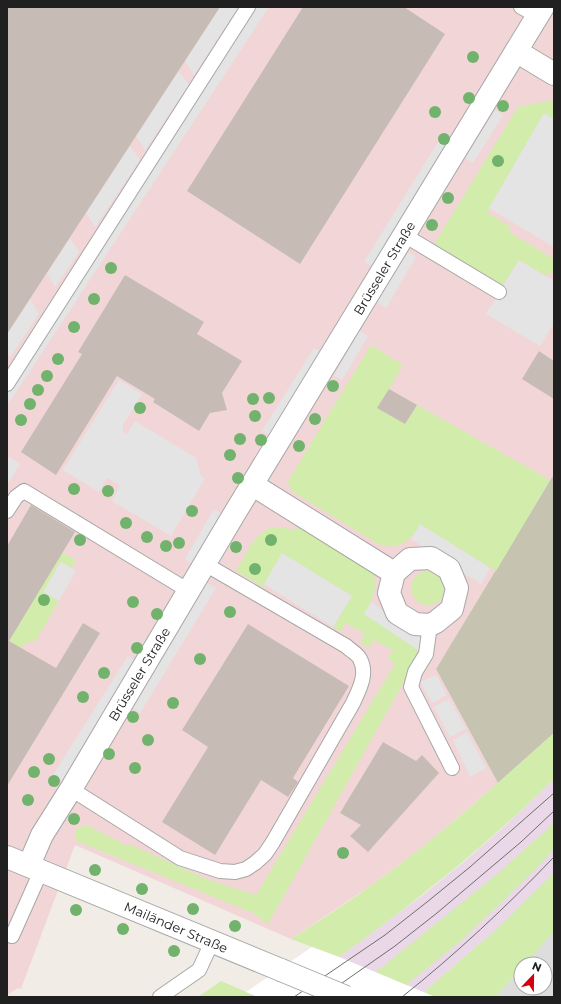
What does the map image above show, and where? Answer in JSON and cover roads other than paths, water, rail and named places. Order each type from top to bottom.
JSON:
[{"type":"street","name":"Brüsseler Straße","points":[[35,868],[42,835],[516,51],[534,10]]},
{"type":"street","points":[[516,51],[554,74]]},
{"type":"street","points":[[253,485],[394,573]]},
{"type":"street","points":[[431,558],[449,569],[457,588],[452,609],[430,625],[415,624],[397,612],[389,593],[394,573],[410,559],[431,558]]},
{"type":"street","name":"Mailänder Straße","points":[[7,857],[346,997]]},
{"type":"lane","points":[[7,384],[248,7]]},
{"type":"lane","points":[[404,235],[499,292]]},
{"type":"lane","points":[[7,511],[16,497],[24,491],[189,591]]},
{"type":"lane","points":[[71,789],[180,858],[220,871],[236,872],[246,869],[256,863],[265,854],[273,842],[353,703],[361,686],[364,672],[360,659],[346,646],[205,564]]},
{"type":"lane","points":[[430,625],[426,654],[415,672],[411,687],[452,768]]},
{"type":"lane","points":[[7,934],[12,936],[35,868]]},
{"type":"lane","points":[[160,997],[199,970],[212,942]]},
{"type":"tram line","points":[[294,997],[385,935],[470,867],[554,793]]},
{"type":"tram line","points":[[322,997],[395,946],[437,913],[521,842],[554,811]]},
{"type":"tram line","points":[[402,997],[480,930],[554,857]]}]
